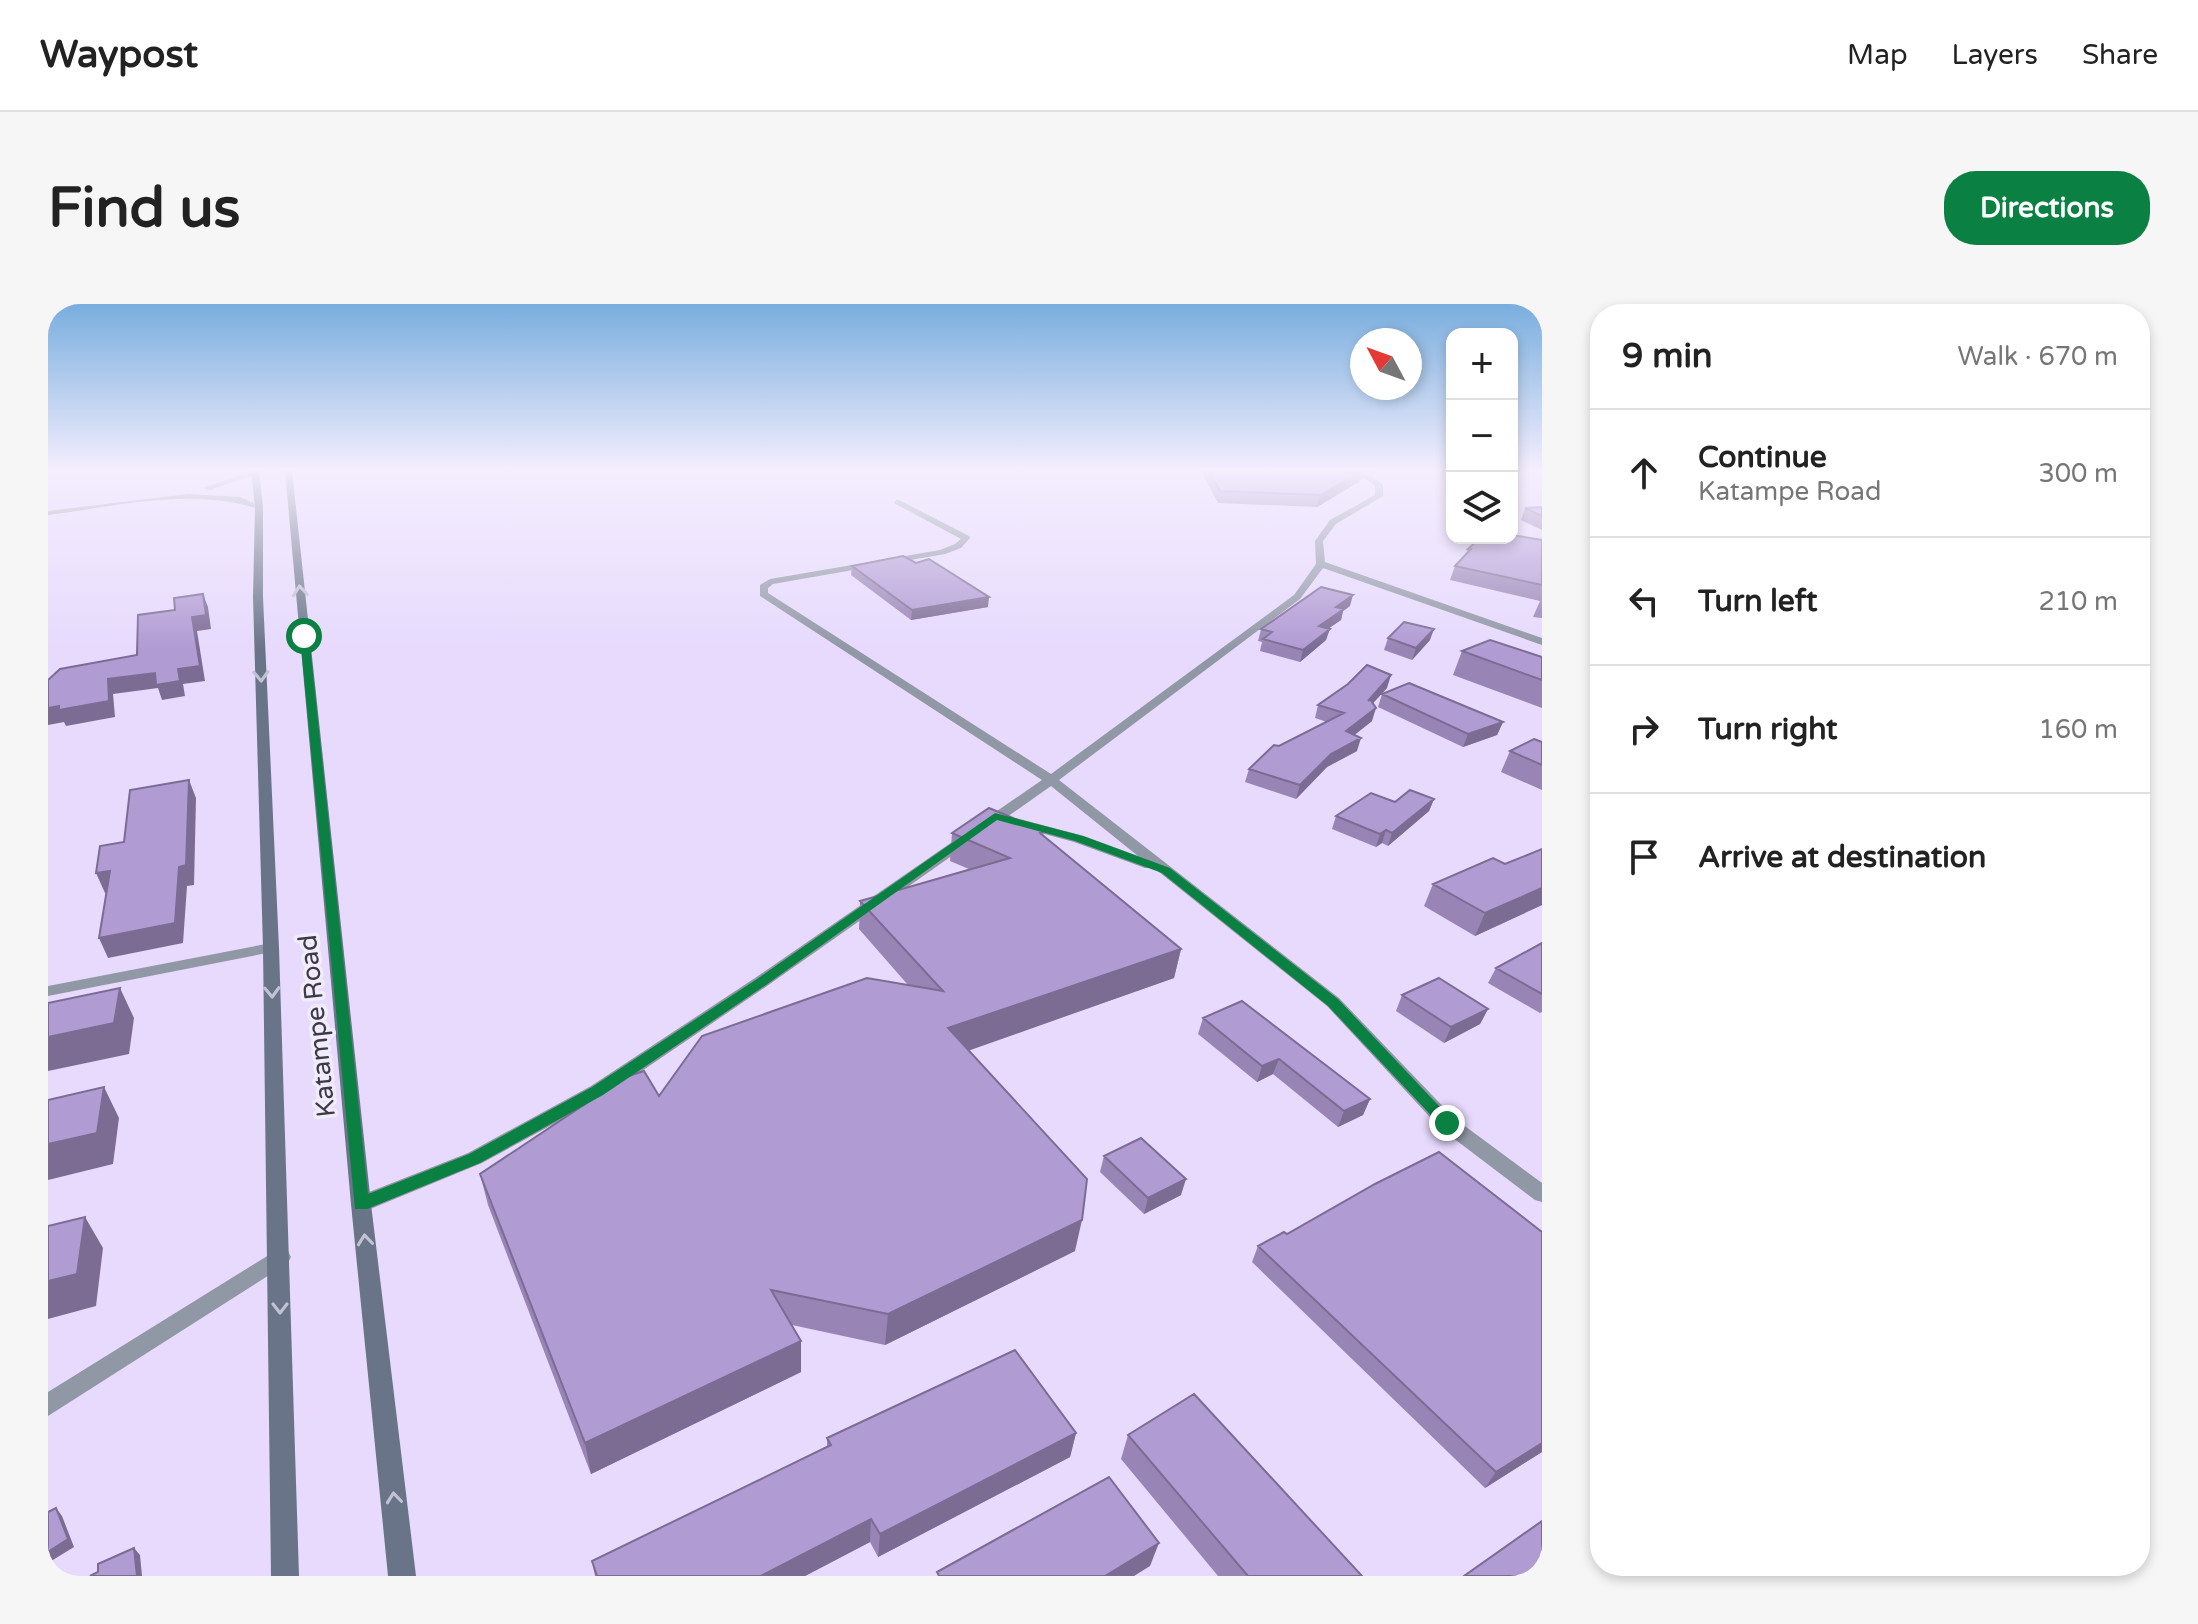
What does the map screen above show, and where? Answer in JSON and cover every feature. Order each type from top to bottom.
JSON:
[{"type":"main road","name":"Katampe Road","points":[[259,530],[258,597],[280,1257],[285,1576]]},
{"type":"main road","name":"Katampe Road","points":[[294,530],[361,1204],[402,1576]]},
{"type":"street","points":[[952,530],[966,538],[958,546],[942,552],[770,582],[763,587],[763,594],[1051,780],[1333,1002],[1447,1123],[1542,1194]]},
{"type":"street","points":[[361,1204],[475,1158],[598,1091],[1051,780],[1297,597],[1321,564],[1319,541],[1327,530]]},
{"type":"street","points":[[1321,564],[1542,642]]},
{"type":"street","points":[[995,817],[1079,839],[1166,871]]},
{"type":"street","points":[[48,991],[271,948]]},
{"type":"street","points":[[48,1405],[280,1257]]},
{"type":"building","points":[[1518,536],[1542,540],[1542,585],[1455,566],[1471,549],[1468,549],[1473,544],[1518,544]]},
{"type":"building","points":[[903,556],[916,563],[929,559],[989,597],[912,610],[852,566]]},
{"type":"building","points":[[1321,587],[1353,595],[1336,607],[1344,609],[1319,626],[1330,629],[1303,650],[1263,639],[1272,632],[1261,629]]},
{"type":"building","points":[[203,594],[206,615],[192,617],[200,666],[178,669],[180,681],[156,685],[155,673],[108,679],[109,701],[59,710],[59,706],[48,708],[48,680],[60,669],[137,655],[138,615],[175,610],[174,598]]},
{"type":"building","points":[[1404,622],[1434,629],[1416,648],[1388,638]]},
{"type":"building","points":[[1490,640],[1542,657],[1542,680],[1462,651]]},
{"type":"building","points":[[1367,665],[1391,675],[1368,701],[1370,699],[1376,708],[1346,731],[1361,738],[1331,754],[1300,785],[1249,769],[1274,745],[1279,746],[1344,713],[1318,705],[1348,684]]},
{"type":"building","points":[[1409,683],[1503,722],[1468,734],[1382,694]]},
{"type":"building","points":[[1534,739],[1542,742],[1542,765],[1510,751]]},
{"type":"building","points":[[189,780],[186,865],[179,867],[175,923],[99,938],[110,871],[96,873],[100,846],[124,842],[130,790]]},
{"type":"building","points":[[1410,790],[1434,799],[1392,833],[1386,830],[1380,834],[1336,816],[1371,793],[1395,802]]},
{"type":"building","points":[[989,808],[1044,831],[1040,833],[1181,949],[948,1028],[1087,1179],[1082,1220],[888,1314],[771,1290],[801,1341],[585,1443],[480,1174],[626,1077],[644,1071],[659,1096],[702,1036],[867,978],[943,991],[860,901],[1010,858],[952,833]]},
{"type":"building","points":[[1542,849],[1542,888],[1485,913],[1433,884],[1493,858],[1505,864]]},
{"type":"building","points":[[1542,943],[1542,994],[1496,968]]},
{"type":"building","points":[[1439,978],[1488,1009],[1451,1027],[1402,995]]},
{"type":"building","points":[[120,988],[114,1023],[48,1037],[48,1003]]},
{"type":"building","points":[[1242,1001],[1370,1099],[1344,1111],[1279,1059],[1262,1066],[1203,1018]]},
{"type":"building","points":[[104,1087],[97,1133],[48,1144],[48,1100]]},
{"type":"building","points":[[1141,1138],[1186,1179],[1148,1198],[1104,1156]]},
{"type":"building","points":[[1439,1152],[1542,1232],[1542,1443],[1496,1472],[1258,1246],[1284,1232],[1287,1234]]},
{"type":"building","points":[[85,1217],[77,1274],[48,1281],[48,1226]]},
{"type":"building","points":[[1015,1350],[1076,1433],[880,1534],[871,1519],[761,1576],[597,1576],[592,1561],[831,1445],[827,1438]]},
{"type":"building","points":[[1194,1394],[1362,1576],[1248,1576],[1128,1435]]},
{"type":"building","points":[[1109,1477],[1159,1543],[1105,1576],[939,1576],[937,1572]]},
{"type":"building","points":[[56,1508],[68,1539],[48,1552],[48,1512]]},
{"type":"building","points":[[1542,1521],[1542,1576],[1464,1576]]},
{"type":"building","points":[[134,1548],[137,1576],[90,1576],[98,1572],[98,1564]]},
{"type":"route","points":[[304,636],[361,1204],[475,1158],[598,1091],[761,982],[995,817],[1079,839],[1166,871],[1333,1002],[1447,1123]]}]
